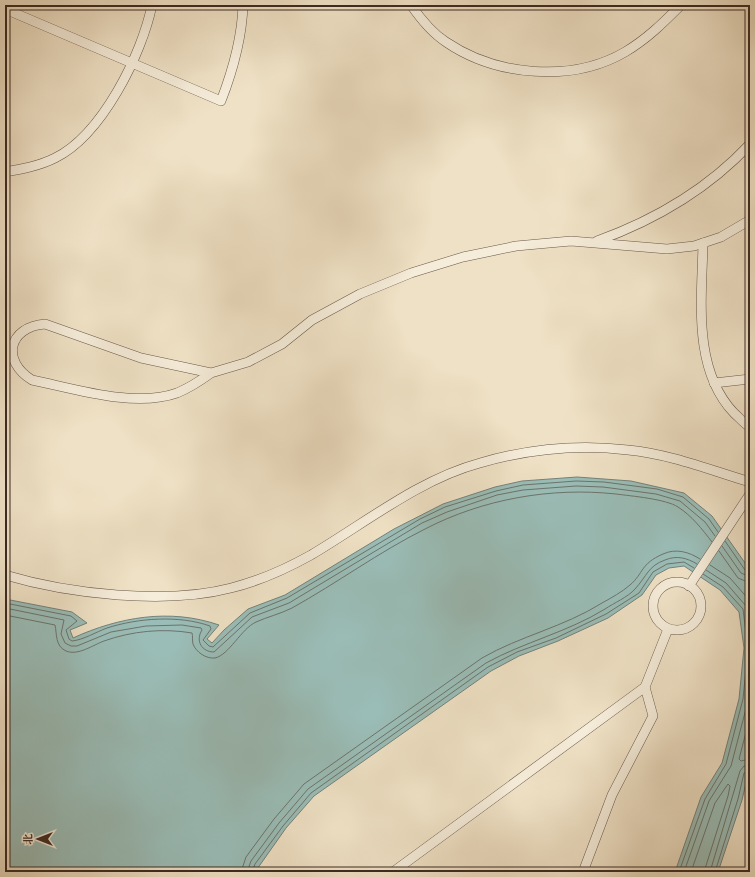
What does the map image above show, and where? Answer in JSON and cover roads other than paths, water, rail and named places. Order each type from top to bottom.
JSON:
[{"type":"lane","points":[[5,172],[31,167],[49,160],[76,143],[107,108],[133,64],[148,24],[152,5]]},
{"type":"lane","points":[[5,7],[221,101],[233,70],[243,22],[243,5]]},
{"type":"lane","points":[[410,5],[420,18],[446,42],[479,60],[515,70],[552,72],[589,66],[624,52],[655,32],[680,5]]},
{"type":"lane","points":[[594,242],[632,228],[686,198],[714,178],[750,144]]},
{"type":"lane","points":[[211,373],[141,358],[45,324],[33,325],[22,330],[15,340],[12,352],[15,364],[22,374],[32,380],[136,399],[156,398],[176,393],[194,385],[211,373],[248,362],[282,344],[319,316],[360,294],[411,273],[463,257],[516,246],[571,241],[667,249],[694,246],[721,237],[750,220]]},
{"type":"lane","points":[[703,243],[702,324],[705,357],[714,383],[728,406],[750,427]]},
{"type":"lane","points":[[714,383],[750,380]]},
{"type":"lane","points":[[5,575],[50,585],[111,594],[188,595],[230,588],[271,575],[309,556],[431,482],[478,463],[528,452],[578,447],[629,450],[679,460],[750,482]]},
{"type":"lane","points":[[688,586],[750,494]]},
{"type":"lane","points":[[668,583],[685,583],[688,586],[694,590],[699,597],[701,607],[699,616],[694,623],[687,628],[675,630],[668,629],[657,620],[652,608],[653,599],[657,592],[668,583]]},
{"type":"lane","points":[[393,872],[645,687],[668,629]]},
{"type":"lane","points":[[584,872],[595,836],[612,795],[653,716],[645,687]]},
{"type":"water","points":[[577,477],[631,481],[684,493],[712,516],[750,570],[750,766],[742,800],[718,872],[675,872],[701,797],[722,763],[739,699],[744,648],[739,612],[720,590],[684,566],[669,568],[656,575],[642,595],[608,618],[558,641],[519,656],[491,671],[314,796],[286,828],[255,872],[5,872],[5,599],[72,612],[87,623],[70,630],[73,638],[126,620],[163,616],[201,620],[219,625],[207,639],[212,643],[224,630],[248,609],[285,595],[394,529],[443,504],[495,487],[522,481]]}]
